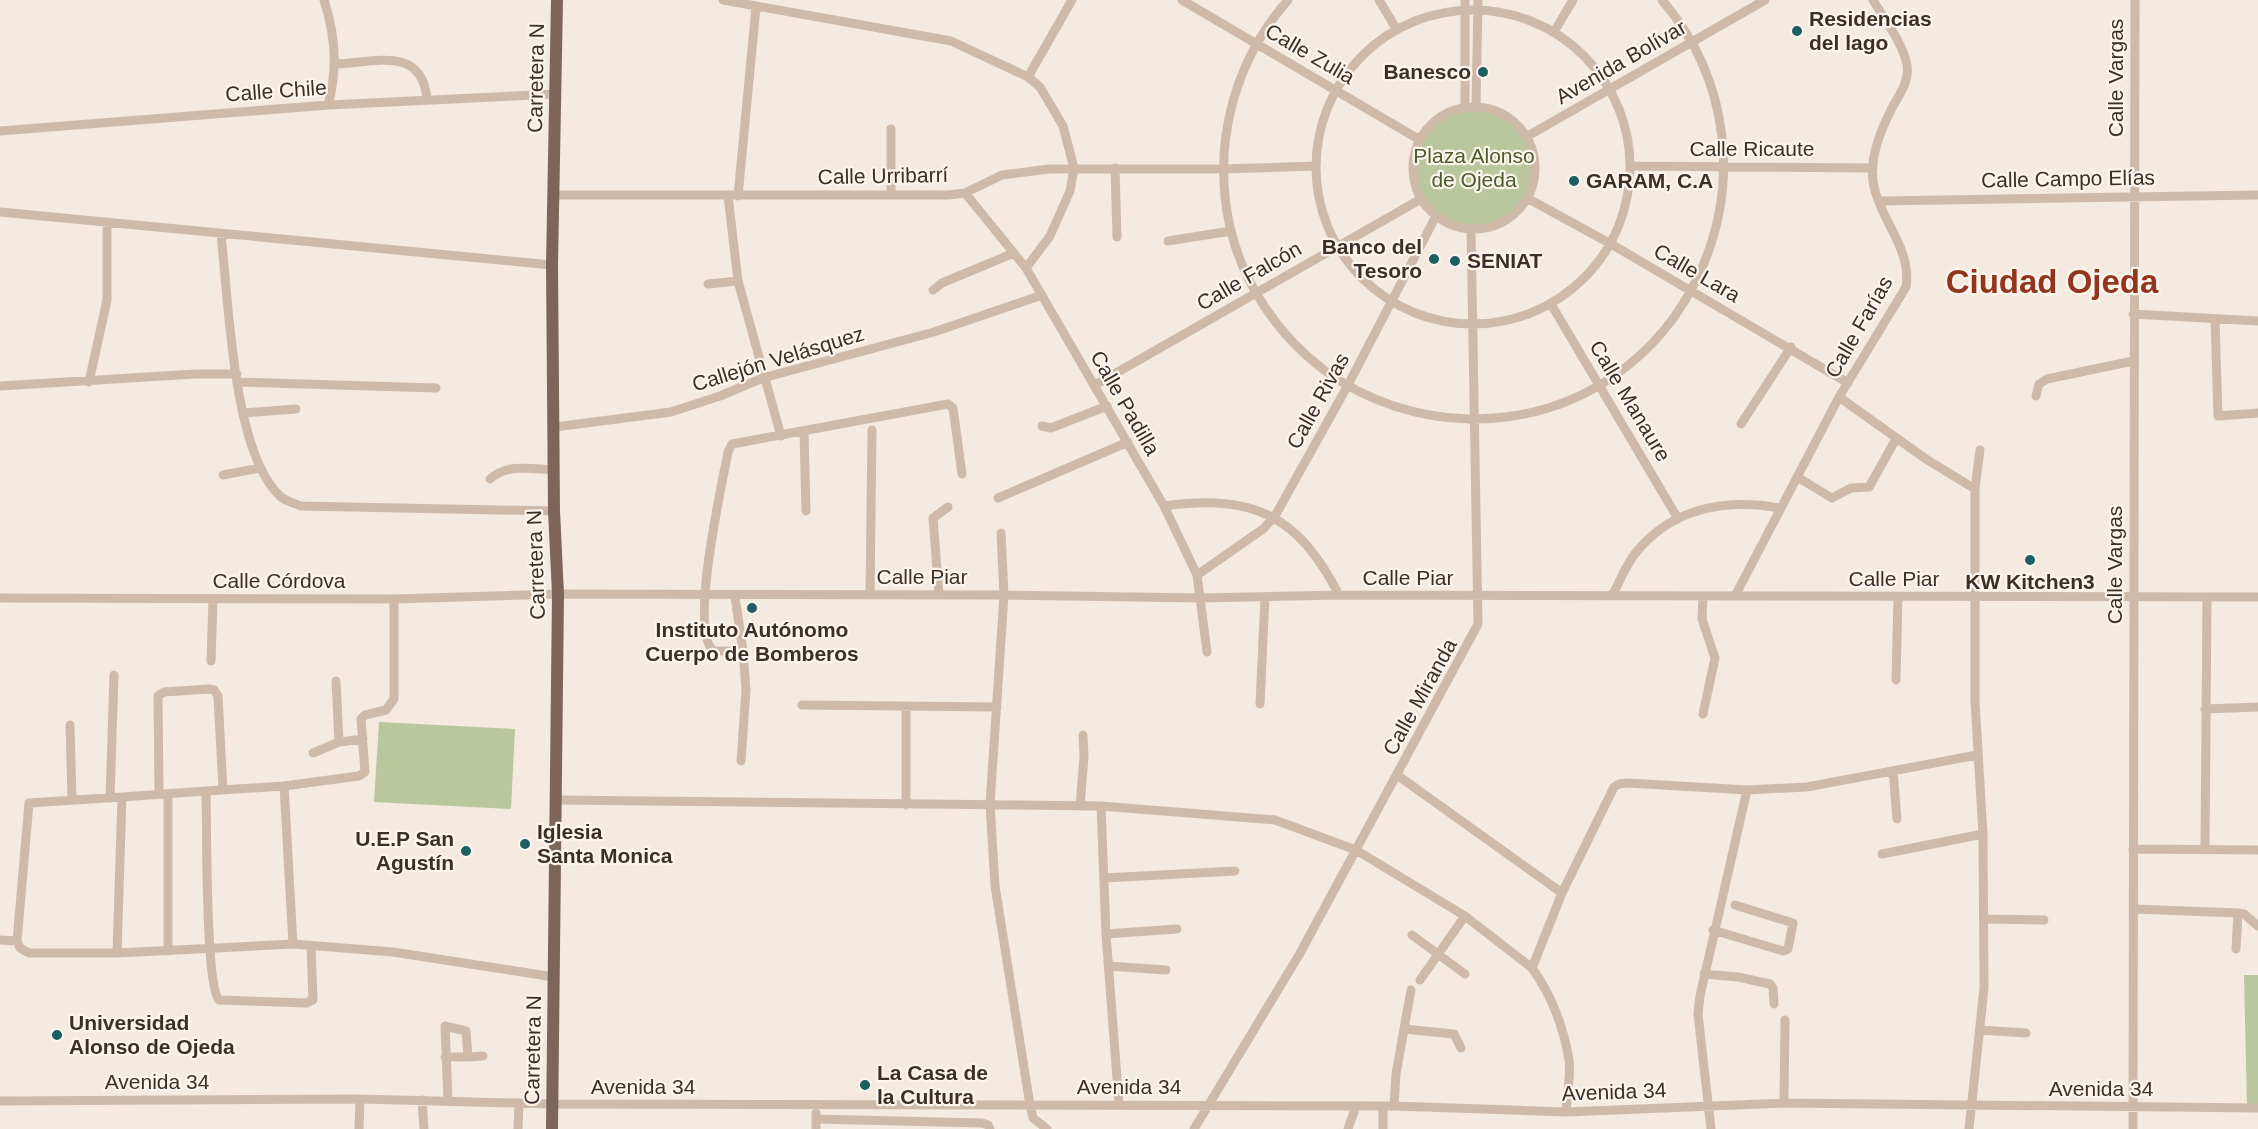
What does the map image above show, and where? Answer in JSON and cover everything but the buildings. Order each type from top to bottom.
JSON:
[{"type":"main road","name":"Carretera N","points":[[552,1129],[558,594],[554,511],[552,265],[556,0]]},
{"type":"street","points":[[324,0],[334,41],[336,64],[328,105]]},
{"type":"street","points":[[723,0],[917,33],[951,42],[1028,77],[1040,87],[1063,126],[1074,168],[1070,191],[1050,236],[1026,268]]},
{"type":"street","points":[[1028,77],[1072,0]]},
{"type":"street","name":"Calle Zulia","points":[[1182,0],[1420,140]]},
{"type":"street","points":[[1288,0],[1256,44],[1232,104],[1223,169],[1231,231],[1242,263],[1256,293],[1277,324],[1303,352],[1348,385],[1377,400],[1409,411],[1442,417],[1475,419],[1539,410],[1598,385],[1644,351],[1670,324],[1693,291],[1710,252],[1718,223],[1725,166],[1723,132],[1716,100],[1692,42],[1662,0]]},
{"type":"street","points":[[1379,0],[1397,30]]},
{"type":"street","points":[[1554,32],[1573,0]]},
{"type":"street","name":"Avenida Bolívar","points":[[1526,136],[1611,90],[1765,0]]},
{"type":"street","name":"Calle Farías","points":[[1735,596],[1839,398],[1906,287],[1908,273],[1900,245],[1874,187],[1873,168],[1878,141],[1908,76],[1903,53],[1873,0]]},
{"type":"street","name":"Calle Vargas","points":[[2133,1129],[2135,0]]},
{"type":"street","points":[[1465,5],[1465,108]]},
{"type":"street","points":[[1465,5],[1478,5],[1522,17],[1554,32],[1587,57],[1611,90],[1626,128],[1630,166],[1625,207],[1611,244],[1586,277],[1551,304],[1505,321],[1473,324],[1438,321],[1392,302],[1361,278],[1337,247],[1321,208],[1316,166],[1322,126],[1337,90],[1363,56],[1397,30],[1465,5]]},
{"type":"street","points":[[1476,107],[1478,5]]},
{"type":"street","points":[[756,7],[733,196],[738,281],[763,378],[781,436]]},
{"type":"street","points":[[336,64],[405,61],[418,70],[425,84],[427,99]]},
{"type":"street","name":"Calle Chile","points":[[0,131],[328,105],[555,94]]},
{"type":"street","points":[[1476,107],[1505,116],[1526,136],[1535,167],[1527,198],[1505,220],[1484,228],[1471,229],[1453,226],[1436,216],[1421,199],[1413,170],[1420,140],[1444,116],[1465,108],[1476,107]]},
{"type":"street","points":[[891,129],[891,194]]},
{"type":"street","name":"Calle Urribarrí","points":[[553,195],[733,196],[965,193],[1002,175],[1074,168],[1223,169],[1316,166]]},
{"type":"street","name":"Calle Ricaute","points":[[1630,166],[1873,168]]},
{"type":"street","points":[[1115,168],[1117,237]]},
{"type":"street","name":"Calle Padilla","points":[[965,193],[1026,268],[1164,506],[1197,575],[1207,652]]},
{"type":"street","name":"Calle Campo Elías","points":[[1880,201],[2134,195],[2258,195]]},
{"type":"street","name":"Calle Lara","points":[[1527,198],[1791,347],[1848,382]]},
{"type":"street","name":"Calle Falcón","points":[[1095,385],[1421,199]]},
{"type":"street","points":[[0,212],[552,265]]},
{"type":"street","name":"Calle Rivas","points":[[1197,575],[1263,529],[1275,516],[1348,385],[1436,216]]},
{"type":"street","points":[[89,382],[107,300],[107,222]]},
{"type":"street","name":"Calle Miranda","points":[[1194,1129],[1299,955],[1475,634],[1478,624],[1478,596],[1471,229]]},
{"type":"street","points":[[1168,241],[1231,231]]},
{"type":"street","points":[[221,235],[238,378],[250,445],[260,468],[281,498],[301,506],[554,511]]},
{"type":"street","points":[[933,290],[1014,253]]},
{"type":"street","points":[[708,284],[738,281]]},
{"type":"street","name":"Callejón Velásquez","points":[[555,426],[671,412],[720,396],[763,378],[934,332],[1042,295]]},
{"type":"street","name":"Calle Manaure","points":[[1551,304],[1677,517]]},
{"type":"street","points":[[2133,314],[2258,321]]},
{"type":"street","points":[[2215,319],[2218,416],[2258,413]]},
{"type":"street","points":[[1741,424],[1791,347]]},
{"type":"street","points":[[2036,396],[2039,384],[2047,379],[2133,361]]},
{"type":"street","points":[[0,386],[195,374],[436,388]]},
{"type":"street","points":[[1839,398],[1896,439],[1975,489]]},
{"type":"street","points":[[743,651],[710,649],[705,628],[703,594],[728,452],[732,444],[948,404],[953,408],[962,474]]},
{"type":"street","points":[[1042,426],[1051,428],[1107,406]]},
{"type":"street","points":[[244,413],[296,409]]},
{"type":"street","points":[[870,595],[872,430]]},
{"type":"street","points":[[804,432],[806,511]]},
{"type":"street","points":[[1797,477],[1832,498],[1851,488],[1869,487],[1896,439]]},
{"type":"street","points":[[998,498],[1128,442]]},
{"type":"street","points":[[1969,1129],[1980,1030],[1984,919],[1983,834],[1977,755],[1975,596],[1975,489],[1980,450]]},
{"type":"street","points":[[223,475],[260,468]]},
{"type":"street","points":[[490,479],[500,470],[509,468],[554,470]]},
{"type":"street","points":[[1164,506],[1207,502],[1227,504],[1275,516],[1310,550],[1339,595]]},
{"type":"street","points":[[1612,596],[1632,557],[1643,544],[1677,517],[1706,507],[1738,503],[1780,508]]},
{"type":"street","points":[[939,595],[933,518],[948,507]]},
{"type":"street","points":[[1002,533],[1004,595],[990,804],[995,886],[1030,1105],[1033,1118],[1040,1128]]},
{"type":"street","name":"Calle Piar","points":[[558,594],[703,594],[735,597],[1004,595],[1200,598],[1339,595],[2258,597]]},
{"type":"street","name":"Calle Córdova","points":[[0,598],[394,599],[558,594]]},
{"type":"street","points":[[1703,596],[1702,620],[1715,658],[1703,714]]},
{"type":"street","points":[[735,597],[746,690],[741,760]]},
{"type":"street","points":[[1260,704],[1265,597]]},
{"type":"street","points":[[1896,680],[1898,597]]},
{"type":"street","points":[[2205,848],[2207,597]]},
{"type":"street","points":[[2258,597],[2258,605]]},
{"type":"street","points":[[394,599],[394,699],[386,710],[365,715],[361,720],[365,772],[359,776],[284,786],[32,802],[26,807],[17,941],[20,948],[29,953],[117,953],[293,944],[393,952],[554,977]]},
{"type":"street","points":[[211,661],[213,600]]},
{"type":"street","points":[[110,798],[114,675]]},
{"type":"street","points":[[336,681],[339,742]]},
{"type":"street","points":[[168,951],[158,696],[164,692],[209,689],[214,690],[218,696],[222,790]]},
{"type":"street","points":[[802,705],[997,707]]},
{"type":"street","points":[[906,706],[906,805]]},
{"type":"street","points":[[2205,709],[2258,707]]},
{"type":"street","points":[[70,724],[72,800]]},
{"type":"street","points":[[1080,806],[1084,757],[1083,735]]},
{"type":"street","points":[[314,753],[339,742],[363,739]]},
{"type":"street","points":[[1532,968],[1562,893],[1608,800],[1619,784],[1746,790],[1808,788],[1977,755]]},
{"type":"street","points":[[1893,771],[1897,819]]},
{"type":"street","points":[[1397,775],[1562,893]]},
{"type":"street","points":[[284,786],[293,944]]},
{"type":"street","points":[[1711,1129],[1698,1014],[1713,930],[1746,790]]},
{"type":"street","points":[[206,791],[210,948],[215,993],[219,1000],[306,1003],[313,1000],[315,993],[311,946]]},
{"type":"street","points":[[117,953],[122,797]]},
{"type":"street","points":[[556,800],[1101,806],[1275,820],[1356,850],[1465,916],[1532,968],[1547,989],[1563,1034],[1569,1062],[1566,1112]]},
{"type":"street","points":[[1101,806],[1106,934],[1119,1105]]},
{"type":"street","points":[[1882,854],[1983,834]]},
{"type":"street","points":[[2133,849],[2258,850]]},
{"type":"street","points":[[1104,878],[1235,871]]},
{"type":"street","points":[[1713,930],[1784,951],[1788,949],[1792,923],[1735,905]]},
{"type":"street","points":[[2134,909],[2238,913],[2244,914],[2258,926]]},
{"type":"street","points":[[2236,949],[2238,913]]},
{"type":"street","points":[[1420,980],[1436,953],[1465,916]]},
{"type":"street","points":[[1984,919],[2044,920]]},
{"type":"street","points":[[1106,934],[1177,929]]},
{"type":"street","points":[[1412,935],[1465,974]]},
{"type":"street","points":[[0,940],[17,941]]},
{"type":"street","points":[[1109,966],[1166,970]]},
{"type":"street","points":[[1704,974],[1738,977],[1770,984],[1773,988],[1774,1004]]},
{"type":"street","points":[[1394,1106],[1411,990]]},
{"type":"street","points":[[1784,1103],[1785,1020]]},
{"type":"street","points":[[448,1100],[444,1028],[447,1025],[466,1031],[468,1057]]},
{"type":"street","points":[[1404,1029],[1455,1034],[1461,1048]]},
{"type":"street","points":[[1980,1030],[2026,1033]]},
{"type":"street","points":[[445,1057],[483,1056]]},
{"type":"street","points":[[359,1129],[360,1099]]},
{"type":"street","name":"Avenida 34","points":[[0,1101],[360,1099],[552,1104],[1208,1104],[1394,1106],[1566,1112],[1784,1103],[2258,1108]]},
{"type":"street","points":[[422,1100],[424,1129]]},
{"type":"street","points":[[519,1103],[519,1129]]},
{"type":"street","points":[[816,1105],[816,1124],[982,1123],[988,1125],[990,1129]]},
{"type":"street","points":[[1348,1129],[1356,1106]]},
{"type":"street","points":[[1383,1106],[1383,1129]]},
{"type":"green space","name":"Plaza Alonso de Ojeda","points":[[1474,107],[1497,112],[1508,117],[1517,125],[1525,134],[1530,145],[1535,168],[1530,191],[1525,202],[1517,211],[1508,219],[1497,224],[1474,229],[1451,224],[1440,219],[1431,211],[1423,202],[1418,191],[1413,168],[1418,145],[1423,134],[1431,125],[1440,117],[1451,112]]},
{"type":"green space","points":[[379,722],[515,729],[511,809],[374,802]]},
{"type":"green space","points":[[2244,975],[2258,975],[2258,1107],[2247,1107]]},
{"type":"place","name":"Residencias del lago","points":[[1797,31]]},
{"type":"place","name":"Banesco","points":[[1483,72]]},
{"type":"place","name":"GARAM, C.A","points":[[1574,181]]},
{"type":"place","name":"Banco del Tesoro","points":[[1434,259]]},
{"type":"place","name":"SENIAT","points":[[1455,261]]},
{"type":"place","name":"KW Kitchen3","points":[[2030,560]]},
{"type":"place","name":"Instituto Autónomo Cuerpo de Bomberos","points":[[752,608]]},
{"type":"place","name":"Iglesia Santa Monica","points":[[525,844]]},
{"type":"place","name":"U.E.P San Agustín","points":[[466,851]]},
{"type":"place","name":"Universidad Alonso de Ojeda","points":[[57,1035]]},
{"type":"place","name":"La Casa de la Cultura","points":[[865,1085]]},
{"type":"district","name":"Ciudad Ojeda","points":[[2052,281]]}]
